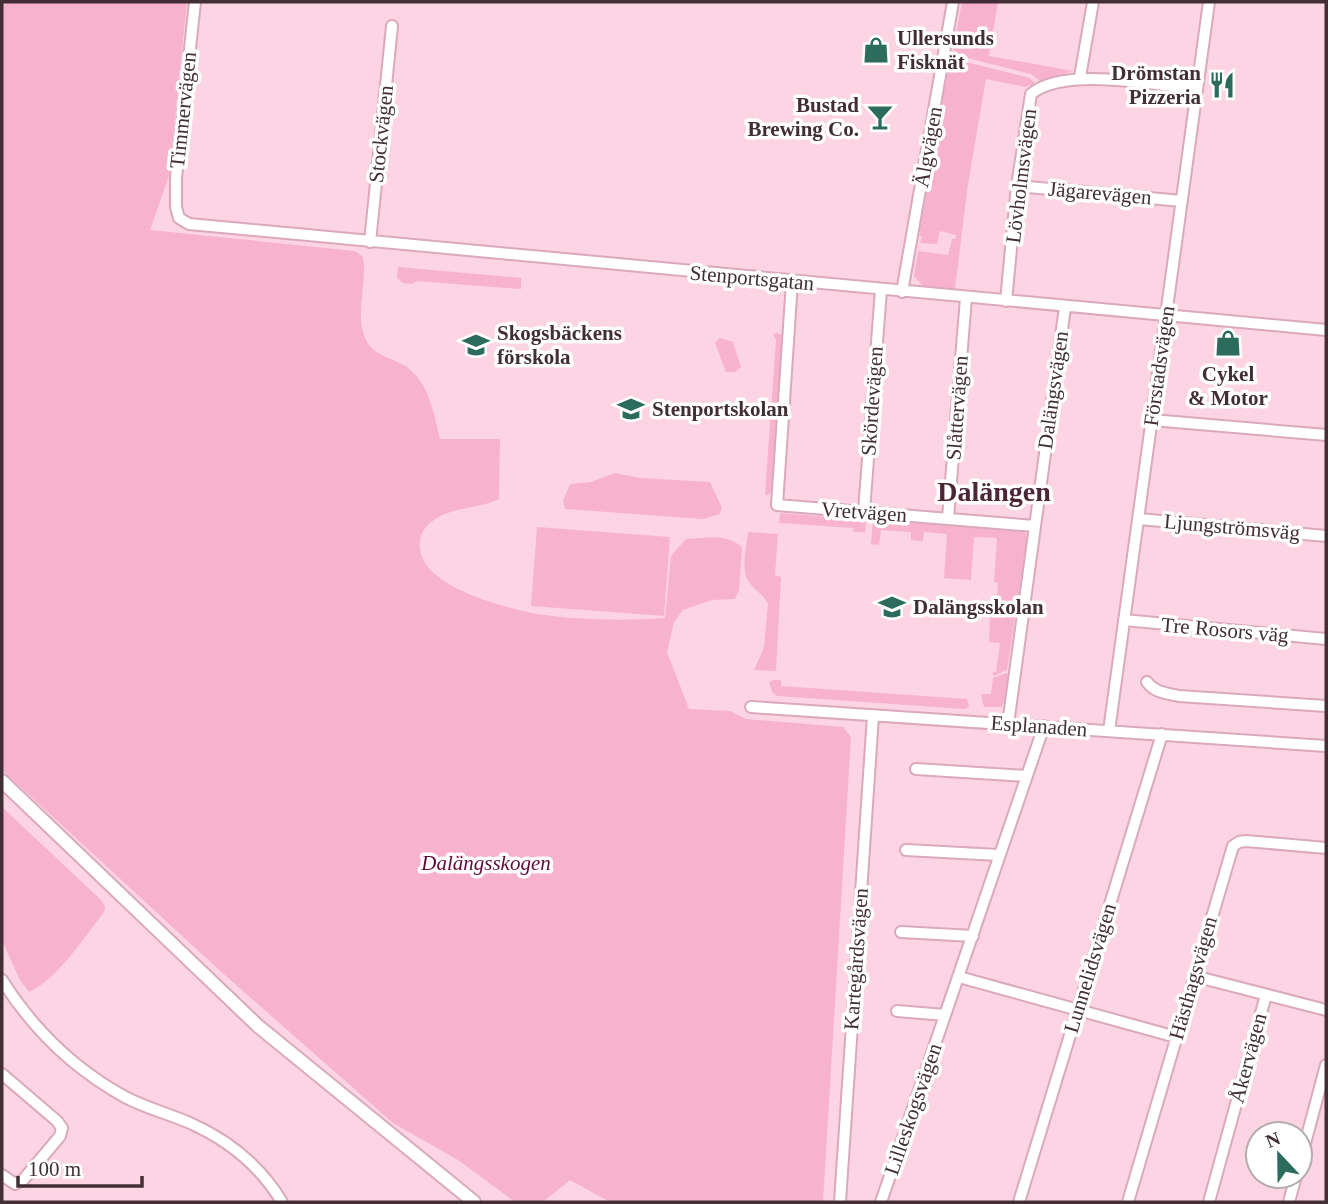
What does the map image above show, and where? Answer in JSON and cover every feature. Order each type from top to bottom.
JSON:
[{"type":"main road","points":[[2,781],[258,1026],[474,1202]]},
{"type":"street","name":"Timmervägen","points":[[179,218],[176,207],[176,178],[195,2]]},
{"type":"street","name":"Älgvägen","points":[[902,292],[953,2]]},
{"type":"street","points":[[1080,77],[1093,2]]},
{"type":"street","name":"Förstadsvägen","points":[[1109,731],[1209,2]]},
{"type":"street","name":"Stockvägen","points":[[370,242],[392,26]]},
{"type":"street","name":"Lövholmsvägen","points":[[1006,301],[1017,186],[1031,94],[1080,77],[1197,89]]},
{"type":"street","name":"Jägarevägen","points":[[1017,186],[1182,201]]},
{"type":"street","name":"Stenportsgatan","points":[[179,218],[188,224],[370,242],[1326,331]]},
{"type":"street","name":"Vretvägen","points":[[793,282],[777,505],[1035,526]]},
{"type":"street","name":"Skördevägen","points":[[864,512],[881,290]]},
{"type":"street","name":"Slåttervägen","points":[[948,518],[965,298]]},
{"type":"street","name":"Dalängsvägen","points":[[1008,724],[1065,307]]},
{"type":"street","points":[[1152,420],[1326,435]]},
{"type":"street","name":"Ljungströmsväg","points":[[1139,519],[1326,536]]},
{"type":"street","name":"Tre Rosors väg","points":[[1124,621],[1326,639]]},
{"type":"street","points":[[1147,682],[1152,689],[1179,696],[1326,705]]},
{"type":"street","name":"Esplanaden","points":[[751,707],[1326,746]]},
{"type":"street","name":"Kartegårdsvägen","points":[[839,1202],[873,716]]},
{"type":"street","name":"Lilleskogsvägen","points":[[881,1202],[1044,726]]},
{"type":"street","name":"Lunnelidsvägen","points":[[1019,1202],[1162,734]]},
{"type":"street","points":[[916,769],[1027,776]]},
{"type":"street","name":"Hästhagsvägen","points":[[1128,1202],[1235,844],[1246,841],[1326,848]]},
{"type":"street","points":[[906,850],[998,855]]},
{"type":"street","points":[[901,932],[973,936]]},
{"type":"street","points":[[1194,976],[1326,1010]]},
{"type":"street","points":[[959,977],[1176,1037]]},
{"type":"street","points":[[2,980],[32,1023],[88,1073],[128,1098],[187,1122],[225,1142],[263,1177],[282,1202]]},
{"type":"street","name":"Åkervägen","points":[[1209,1202],[1266,995]]},
{"type":"street","name":"Lilleskogsvägen","points":[[897,1011],[945,1016]]},
{"type":"street","points":[[1311,1120],[1326,1065]]},
{"type":"street","points":[[2,1074],[62,1128],[60,1136],[23,1180],[15,1184],[2,1175]]},
{"type":"green space","name":"Dalängsskogen","points":[[2,2],[187,2],[169,176],[150,230],[355,251],[363,257],[361,321],[367,342],[380,354],[407,367],[421,381],[430,400],[440,439],[500,439],[499,499],[442,515],[433,520],[422,534],[422,557],[441,579],[455,588],[490,602],[537,614],[568,618],[665,618],[671,556],[686,539],[722,538],[742,547],[739,590],[735,599],[712,600],[683,610],[674,622],[667,652],[689,709],[730,711],[746,719],[843,727],[851,737],[823,1202],[610,1202],[570,1180],[543,1202],[515,1202],[458,1160],[393,1123],[218,969],[2,770]]},
{"type":"green space","points":[[962,2],[998,2],[989,56],[1073,71],[1040,81],[1031,74],[952,54]]},
{"type":"green space","points":[[950,58],[1030,78],[1035,83],[1026,87],[986,79],[968,184],[955,289],[923,286],[914,276],[918,251],[948,255],[952,239],[955,239],[956,235],[940,231],[937,244],[920,243],[922,236],[919,236]]},
{"type":"green space","points":[[398,267],[521,278],[521,289],[417,281],[412,284],[403,283],[397,278]]},
{"type":"green space","points":[[777,333],[784,339],[772,490],[765,495],[776,340],[773,334]]},
{"type":"green space","points":[[720,338],[733,342],[741,367],[735,372],[726,372],[715,343]]},
{"type":"green space","points":[[615,473],[640,478],[710,482],[722,508],[720,514],[703,519],[565,509],[563,501],[570,484],[591,482]]},
{"type":"green space","points":[[780,513],[866,520],[865,532],[854,532],[853,528],[779,523]]},
{"type":"green space","points":[[873,519],[1021,530],[1026,533],[1007,670],[993,676],[993,672],[996,672],[1000,643],[989,642],[991,598],[997,597],[998,583],[994,582],[997,538],[974,537],[971,580],[944,578],[947,534],[924,532],[923,541],[911,540],[911,532],[881,530],[879,545],[871,544]]},
{"type":"green space","points":[[537,527],[670,537],[664,616],[531,606]]},
{"type":"green space","points":[[748,532],[778,534],[775,575],[781,577],[776,671],[754,670],[764,647],[768,604],[746,577],[744,565]]},
{"type":"green space","points":[[1006,673],[1005,701],[1001,707],[984,707],[981,694],[991,694],[993,678]]},
{"type":"green space","points":[[781,680],[781,686],[967,699],[969,707],[965,709],[777,696],[772,692],[769,682]]},
{"type":"green space","points":[[2,807],[101,900],[105,907],[80,944],[60,967],[40,986],[29,992],[20,980],[2,941]]},
{"type":"place","name":"Ullersunds Fisknät","points":[[876,50]]},
{"type":"place","name":"Drömstan Pizzeria","points":[[1222,85]]},
{"type":"place","name":"Bustad Brewing Co.","points":[[880,117]]},
{"type":"place","name":"Cykel & Motor","points":[[1228,343]]},
{"type":"place","name":"Skogsbäckens förskola","points":[[476,345]]},
{"type":"place","name":"Stenportskolan","points":[[631,409]]},
{"type":"place","name":"Dalängsskolan","points":[[892,607]]},
{"type":"district","name":"Dalängen","points":[[994,491]]}]
